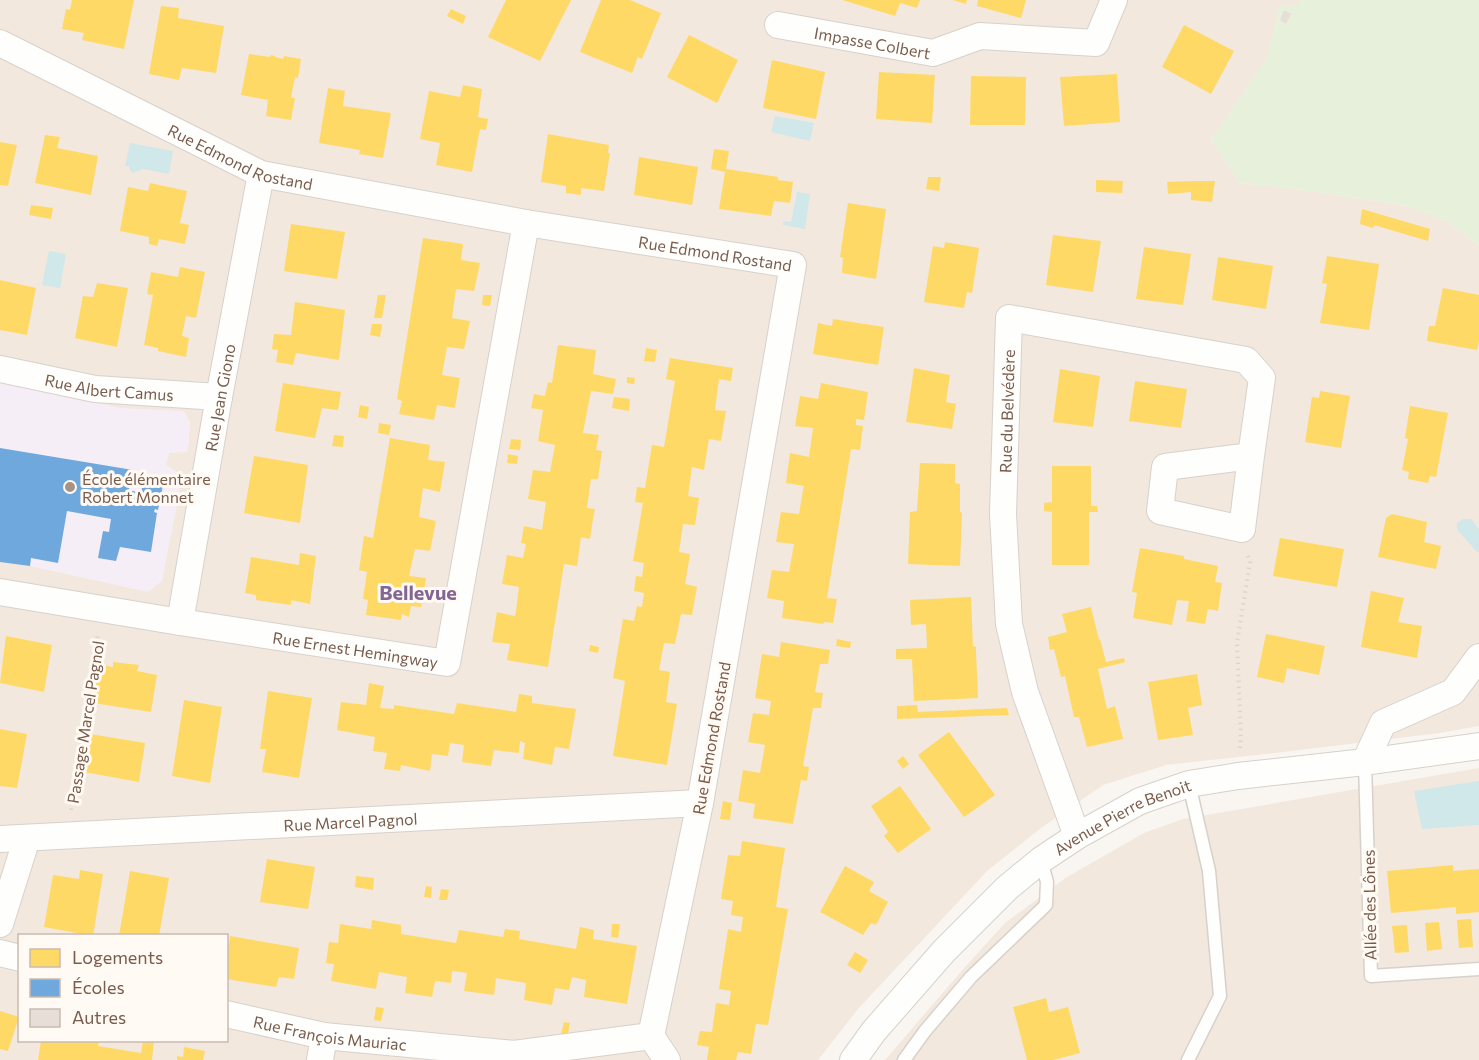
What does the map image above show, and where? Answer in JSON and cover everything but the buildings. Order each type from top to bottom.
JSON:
[{"type":"street","name":"Impasse Colbert","points":[[778,25],[933,53],[980,36],[1096,43],[1114,0]]},
{"type":"street","name":"Rue Edmond Rostand","points":[[0,43],[261,174],[526,223],[793,265],[700,802],[651,1036]]},
{"type":"street","name":"Rue Jean Giono","points":[[180,622],[261,174]]},
{"type":"street","name":"Rue Ernest Hemingway","points":[[0,592],[447,663],[526,223]]},
{"type":"street","name":"Rue du Belvédère","points":[[1077,836],[1024,692],[1009,624],[1003,514],[1009,318],[1246,360],[1262,378],[1242,529]]},
{"type":"street","name":"Rue Albert Camus","points":[[0,369],[95,389],[219,397]]},
{"type":"street","points":[[1242,529],[1160,511],[1165,467],[1251,456]]},
{"type":"street","points":[[1365,762],[1383,723],[1453,692],[1479,657]]},
{"type":"street","name":"Avenue Pierre Benoit","points":[[853,1060],[874,1031],[944,951],[1008,888],[1041,860],[1077,836],[1140,801],[1189,784],[1238,776],[1479,747]]},
{"type":"street","name":"Rue Marcel Pagnol","points":[[0,839],[700,802]]},
{"type":"street","points":[[0,924],[27,838]]},
{"type":"street","points":[[0,953],[18,958]]},
{"type":"street","name":"Rue François Mauriac","points":[[228,1015],[322,1048],[514,1054],[651,1036]]},
{"type":"street","points":[[651,1036],[667,1060]]},
{"type":"lane","name":"Allée des Lônes","points":[[1365,762],[1371,976],[1479,969]]},
{"type":"lane","points":[[1188,1060],[1220,996],[1209,871],[1189,784]]},
{"type":"lane","points":[[904,1060],[925,1031],[971,977],[1046,905],[1047,882],[1041,860]]},
{"type":"path","points":[[1238,776],[1241,738],[1237,643],[1250,562],[1242,529]]},
{"type":"path","name":"Passage Marcel Pagnol","points":[[67,836],[102,609]]},
{"type":"shaded area","name":"Bellevue","points":[[0,0],[1479,0],[1479,94],[1280,5],[1268,57],[1211,140],[1240,183],[1408,206],[1447,221],[1479,246],[1479,726],[1440,733],[1166,765],[1103,785],[1041,828],[987,871],[858,1009],[818,1060],[0,1060]]},
{"type":"shaded area","points":[[0,383],[120,408],[184,411],[190,422],[187,452],[169,453],[166,465],[181,475],[162,581],[148,592],[30,566],[0,562]]},
{"type":"shaded area","points":[[1479,768],[1479,1060],[885,1060],[1005,923],[1067,877],[1144,833],[1183,819]]},
{"type":"green space","points":[[1301,0],[1479,0],[1479,246],[1447,221],[1408,206],[1240,183],[1211,140],[1267,58],[1280,5],[1297,6]]},
{"type":"water","points":[[775,116],[814,123],[810,141],[771,132]]},
{"type":"water","points":[[130,143],[173,151],[169,174],[143,169],[133,173],[129,166],[125,166]]},
{"type":"water","points":[[797,192],[810,194],[805,229],[783,225],[783,221],[791,222]]},
{"type":"water","points":[[49,251],[66,254],[60,288],[42,285]]},
{"type":"water","points":[[1463,519],[1471,519],[1479,529],[1479,552],[1457,530],[1457,523]]},
{"type":"water","points":[[1479,781],[1479,825],[1422,829],[1414,791]]},
{"type":"place","name":"École élémentaire Robert Monnet","points":[[70,487]]},
{"type":"district","name":"Bellevue","points":[[418,592]]}]
